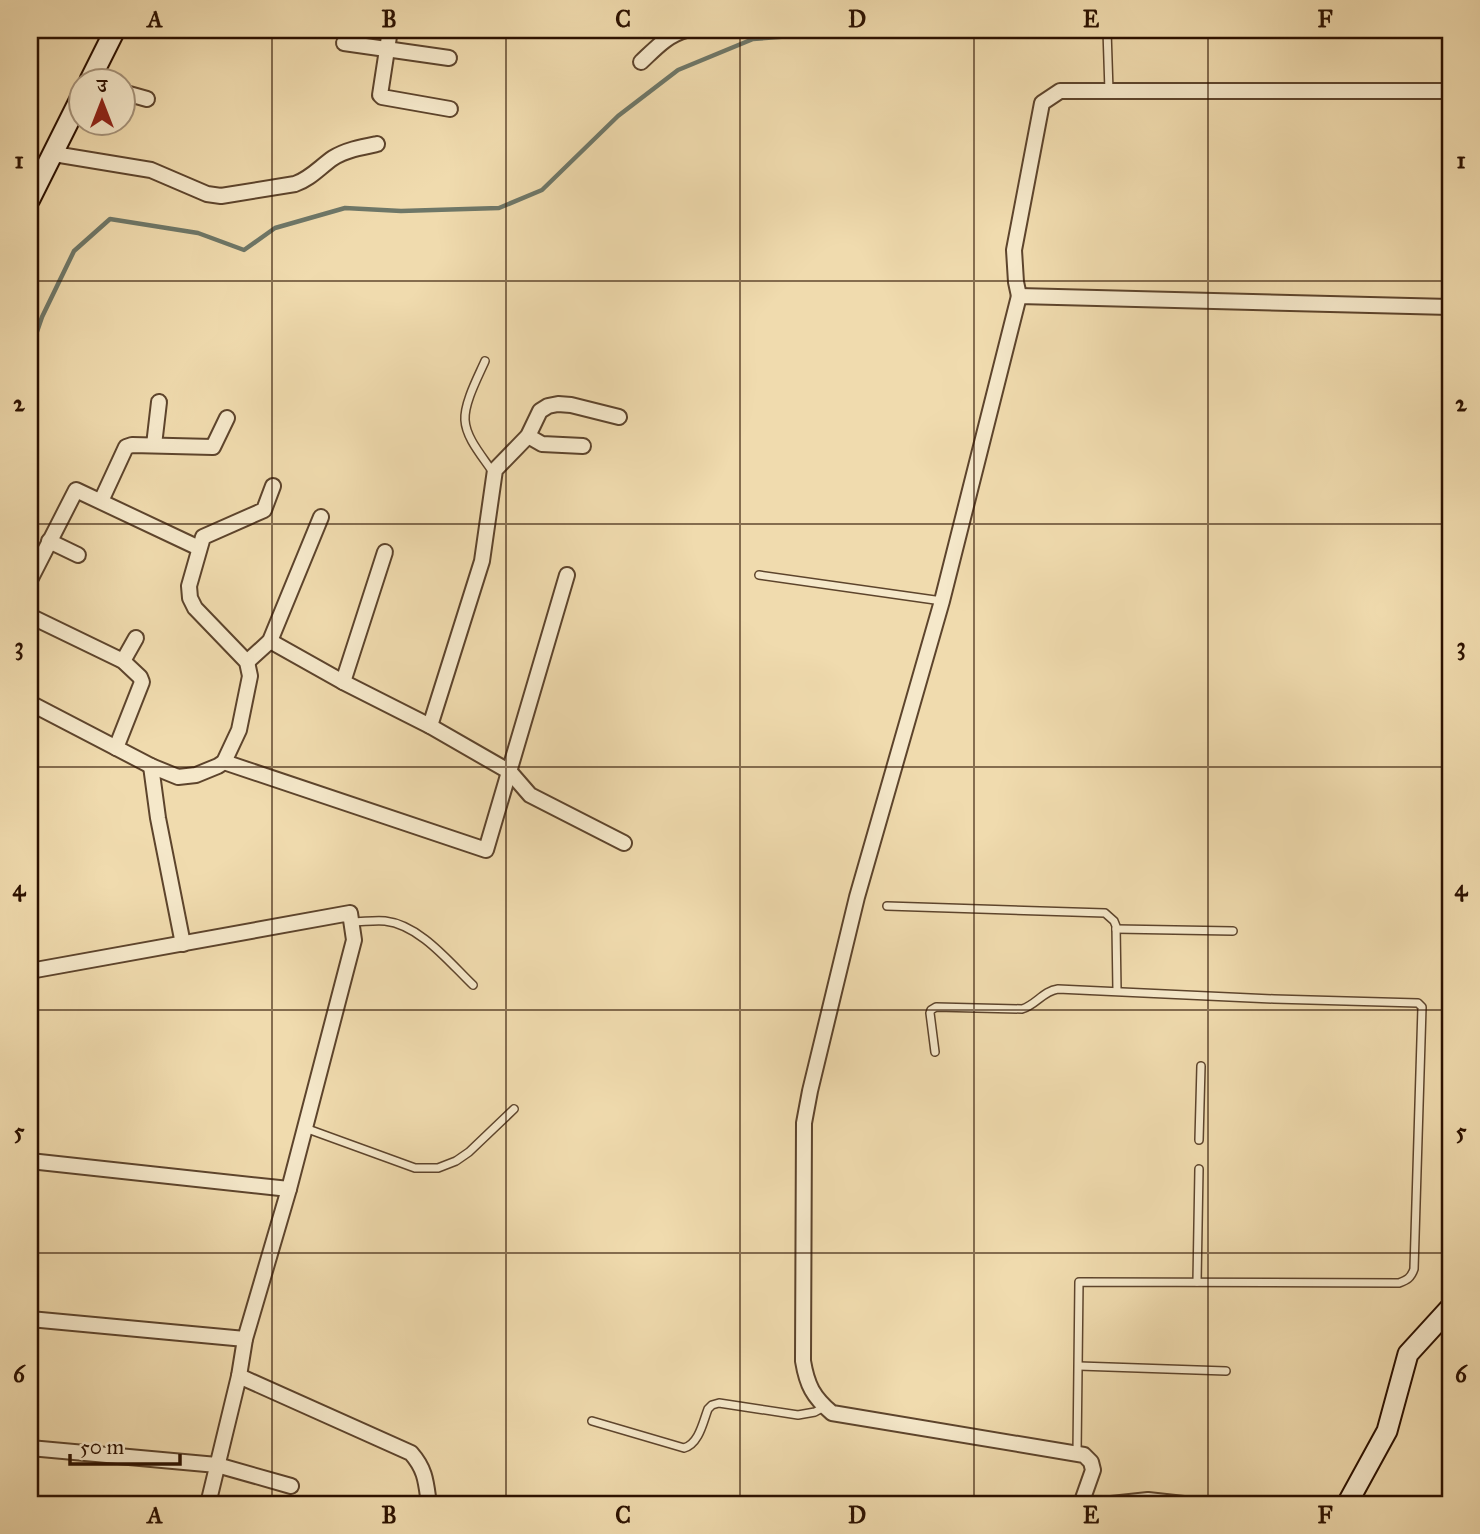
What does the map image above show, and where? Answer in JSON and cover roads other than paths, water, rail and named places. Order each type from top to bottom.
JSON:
[{"type":"street","points":[[97,66],[115,30]]},
{"type":"street","points":[[390,30],[380,95],[450,109]]},
{"type":"street","points":[[641,62],[664,40],[686,30]]},
{"type":"street","points":[[344,43],[449,58]]},
{"type":"street","points":[[1081,1504],[1093,1470],[1091,1462],[1084,1455],[832,1413],[812,1393],[803,1361],[804,1123],[810,1091],[857,897],[942,601],[1019,296],[1014,250],[1042,103],[1060,90],[1450,92]]},
{"type":"street","points":[[136,96],[147,99]]},
{"type":"street","points":[[30,199],[66,129]]},
{"type":"street","points":[[54,154],[151,170],[197,191],[221,196],[295,184],[304,181],[332,159],[349,150],[377,144]]},
{"type":"street","points":[[1019,296],[1450,307]]},
{"type":"street","points":[[154,446],[159,401]]},
{"type":"street","points":[[430,726],[482,561],[495,470],[528,436],[540,411],[548,406],[571,405],[619,417]]},
{"type":"street","points":[[101,501],[126,447],[213,447],[226,418]]},
{"type":"street","points":[[528,436],[542,444],[583,446]]},
{"type":"street","points":[[30,703],[151,766],[178,777],[197,775],[225,762],[239,730],[250,676],[247,662],[195,608],[190,598],[189,586],[203,537],[264,510],[272,486]]},
{"type":"street","points":[[31,574],[76,490],[199,548]]},
{"type":"street","points":[[247,662],[270,641],[321,517]]},
{"type":"street","points":[[49,541],[78,555]]},
{"type":"street","points":[[342,682],[384,552]]},
{"type":"street","points":[[225,762],[486,849],[567,575]]},
{"type":"street","points":[[30,616],[123,661],[140,677],[142,682],[116,748]]},
{"type":"street","points":[[123,661],[136,638]]},
{"type":"street","points":[[270,641],[342,682],[430,726],[510,772],[530,795],[624,843]]},
{"type":"street","points":[[151,766],[158,818],[183,944]]},
{"type":"street","points":[[30,971],[350,913],[354,940],[289,1189],[245,1339],[239,1376],[208,1504]]},
{"type":"street","points":[[30,1161],[289,1189]]},
{"type":"street","points":[[1347,1504],[1387,1432],[1408,1354],[1450,1308]]},
{"type":"street","points":[[30,1319],[245,1339]]},
{"type":"street","points":[[239,1376],[411,1453],[423,1470],[429,1504]]},
{"type":"street","points":[[30,1448],[217,1465],[291,1486]]},
{"type":"street","points":[[1111,1504],[1148,1500],[1184,1504]]},
{"type":"lane","points":[[1107,30],[1109,91]]},
{"type":"lane","points":[[485,361],[466,410],[465,422],[469,434],[494,475]]},
{"type":"lane","points":[[759,575],[942,601]]},
{"type":"lane","points":[[887,906],[1105,913],[1114,921],[1117,992]]},
{"type":"lane","points":[[352,922],[386,921],[405,927],[422,936],[473,985]]},
{"type":"lane","points":[[1115,929],[1233,931]]},
{"type":"lane","points":[[935,1052],[930,1013],[936,1007],[1022,1009],[1030,1006],[1045,993],[1058,989],[1418,1003],[1422,1007],[1412,1276],[1399,1283],[1079,1282],[1077,1453]]},
{"type":"lane","points":[[1199,1140],[1201,1066]]},
{"type":"lane","points":[[305,1128],[415,1168],[438,1168],[469,1152],[514,1110]]},
{"type":"lane","points":[[1197,1282],[1199,1169]]},
{"type":"lane","points":[[1079,1366],[1226,1371]]},
{"type":"lane","points":[[592,1421],[684,1448],[695,1442],[712,1405],[719,1403],[797,1415],[815,1412],[824,1407]]},
{"type":"waterway","points":[[30,352],[42,317],[74,251],[110,219],[198,233],[244,250],[275,228],[345,208],[401,211],[499,208],[542,190],[618,116],[678,70],[753,39],[805,35],[812,30]]}]
